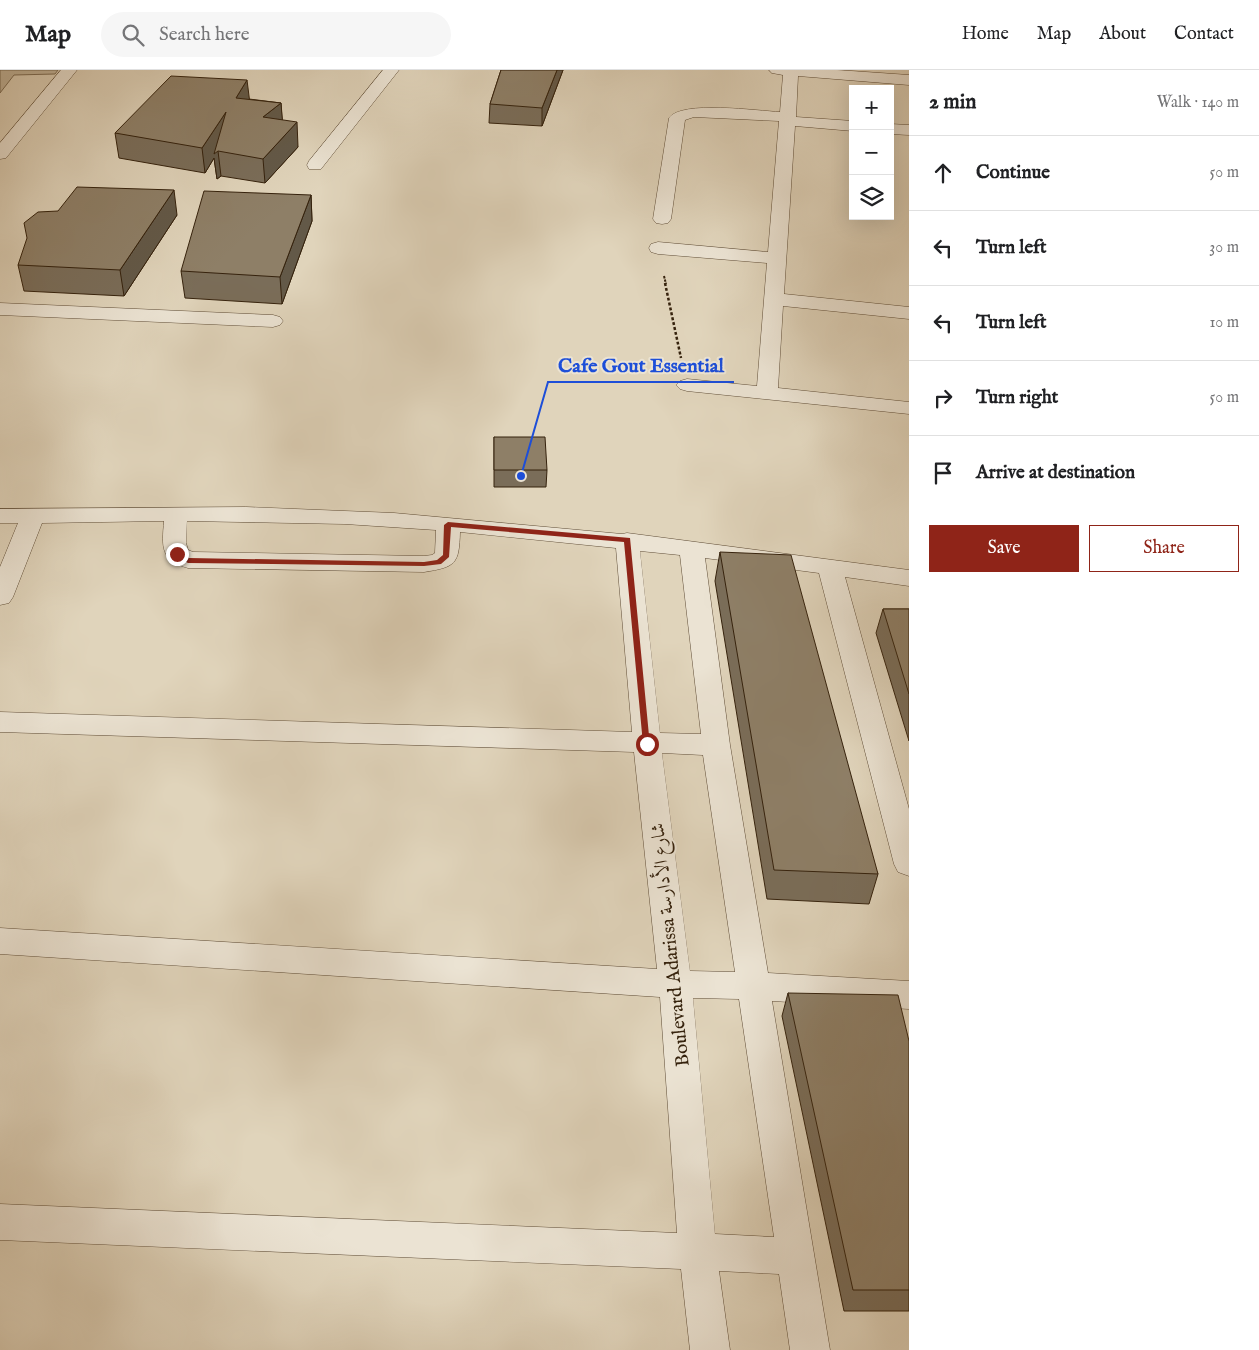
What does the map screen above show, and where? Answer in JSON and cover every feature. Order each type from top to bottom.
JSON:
[{"type":"street","points":[[0,154],[69,70]]},
{"type":"street","points":[[316,165],[391,70]]},
{"type":"street","points":[[767,392],[788,119],[784,70],[909,80]]},
{"type":"street","points":[[662,219],[677,118],[683,114],[694,112],[849,126]]},
{"type":"street","points":[[894,129],[909,130]]},
{"type":"street","points":[[658,248],[777,258]]},
{"type":"street","points":[[775,299],[909,313]]},
{"type":"street","points":[[0,309],[273,321]]},
{"type":"street","points":[[687,385],[909,408]]},
{"type":"street","points":[[0,516],[263,515],[393,520],[627,540],[909,578]]},
{"type":"street","points":[[0,597],[33,516]]},
{"type":"street","points":[[176,516],[174,542],[177,554],[188,560],[424,564],[439,562],[447,555],[448,525]]},
{"type":"street","name":"Boulevard Adarissa شارع الأدارسة","points":[[627,540],[647,744],[675,984],[698,1253],[710,1350]]},
{"type":"street","points":[[691,548],[716,745],[810,1350]]},
{"type":"street","points":[[830,567],[909,864]]},
{"type":"street","points":[[0,722],[716,745]]},
{"type":"street","points":[[0,941],[675,984],[752,986],[909,995]]},
{"type":"street","points":[[0,1222],[795,1256]]},
{"type":"path","points":[[658,248],[687,385]]},
{"type":"shaded area","points":[[0,70],[58,70],[55,74],[14,75],[0,93]]},
{"type":"building","points":[[501,70],[557,70],[542,108],[490,104]]},
{"type":"building","points":[[171,76],[247,80],[236,98],[281,103],[263,117],[297,122],[263,159],[218,151],[214,154],[226,112],[202,148],[115,133]]},
{"type":"building","points":[[77,187],[174,190],[120,270],[18,265],[27,238],[24,223],[38,212],[58,211]]},
{"type":"building","points":[[204,191],[311,195],[280,277],[181,271]]},
{"type":"building","points":[[494,437],[545,437],[547,470],[494,470]]},
{"type":"building","points":[[720,552],[791,555],[878,874],[774,870]]},
{"type":"building","points":[[883,609],[909,609],[909,694]]},
{"type":"building","points":[[788,993],[898,995],[909,1041],[909,1290],[853,1290]]},
{"type":"place","name":"Cafe Gout Essential","points":[[521,476]]},
{"type":"route","points":[[177,554],[188,560],[424,564],[439,562],[447,555],[448,525],[627,540],[647,744]]}]
